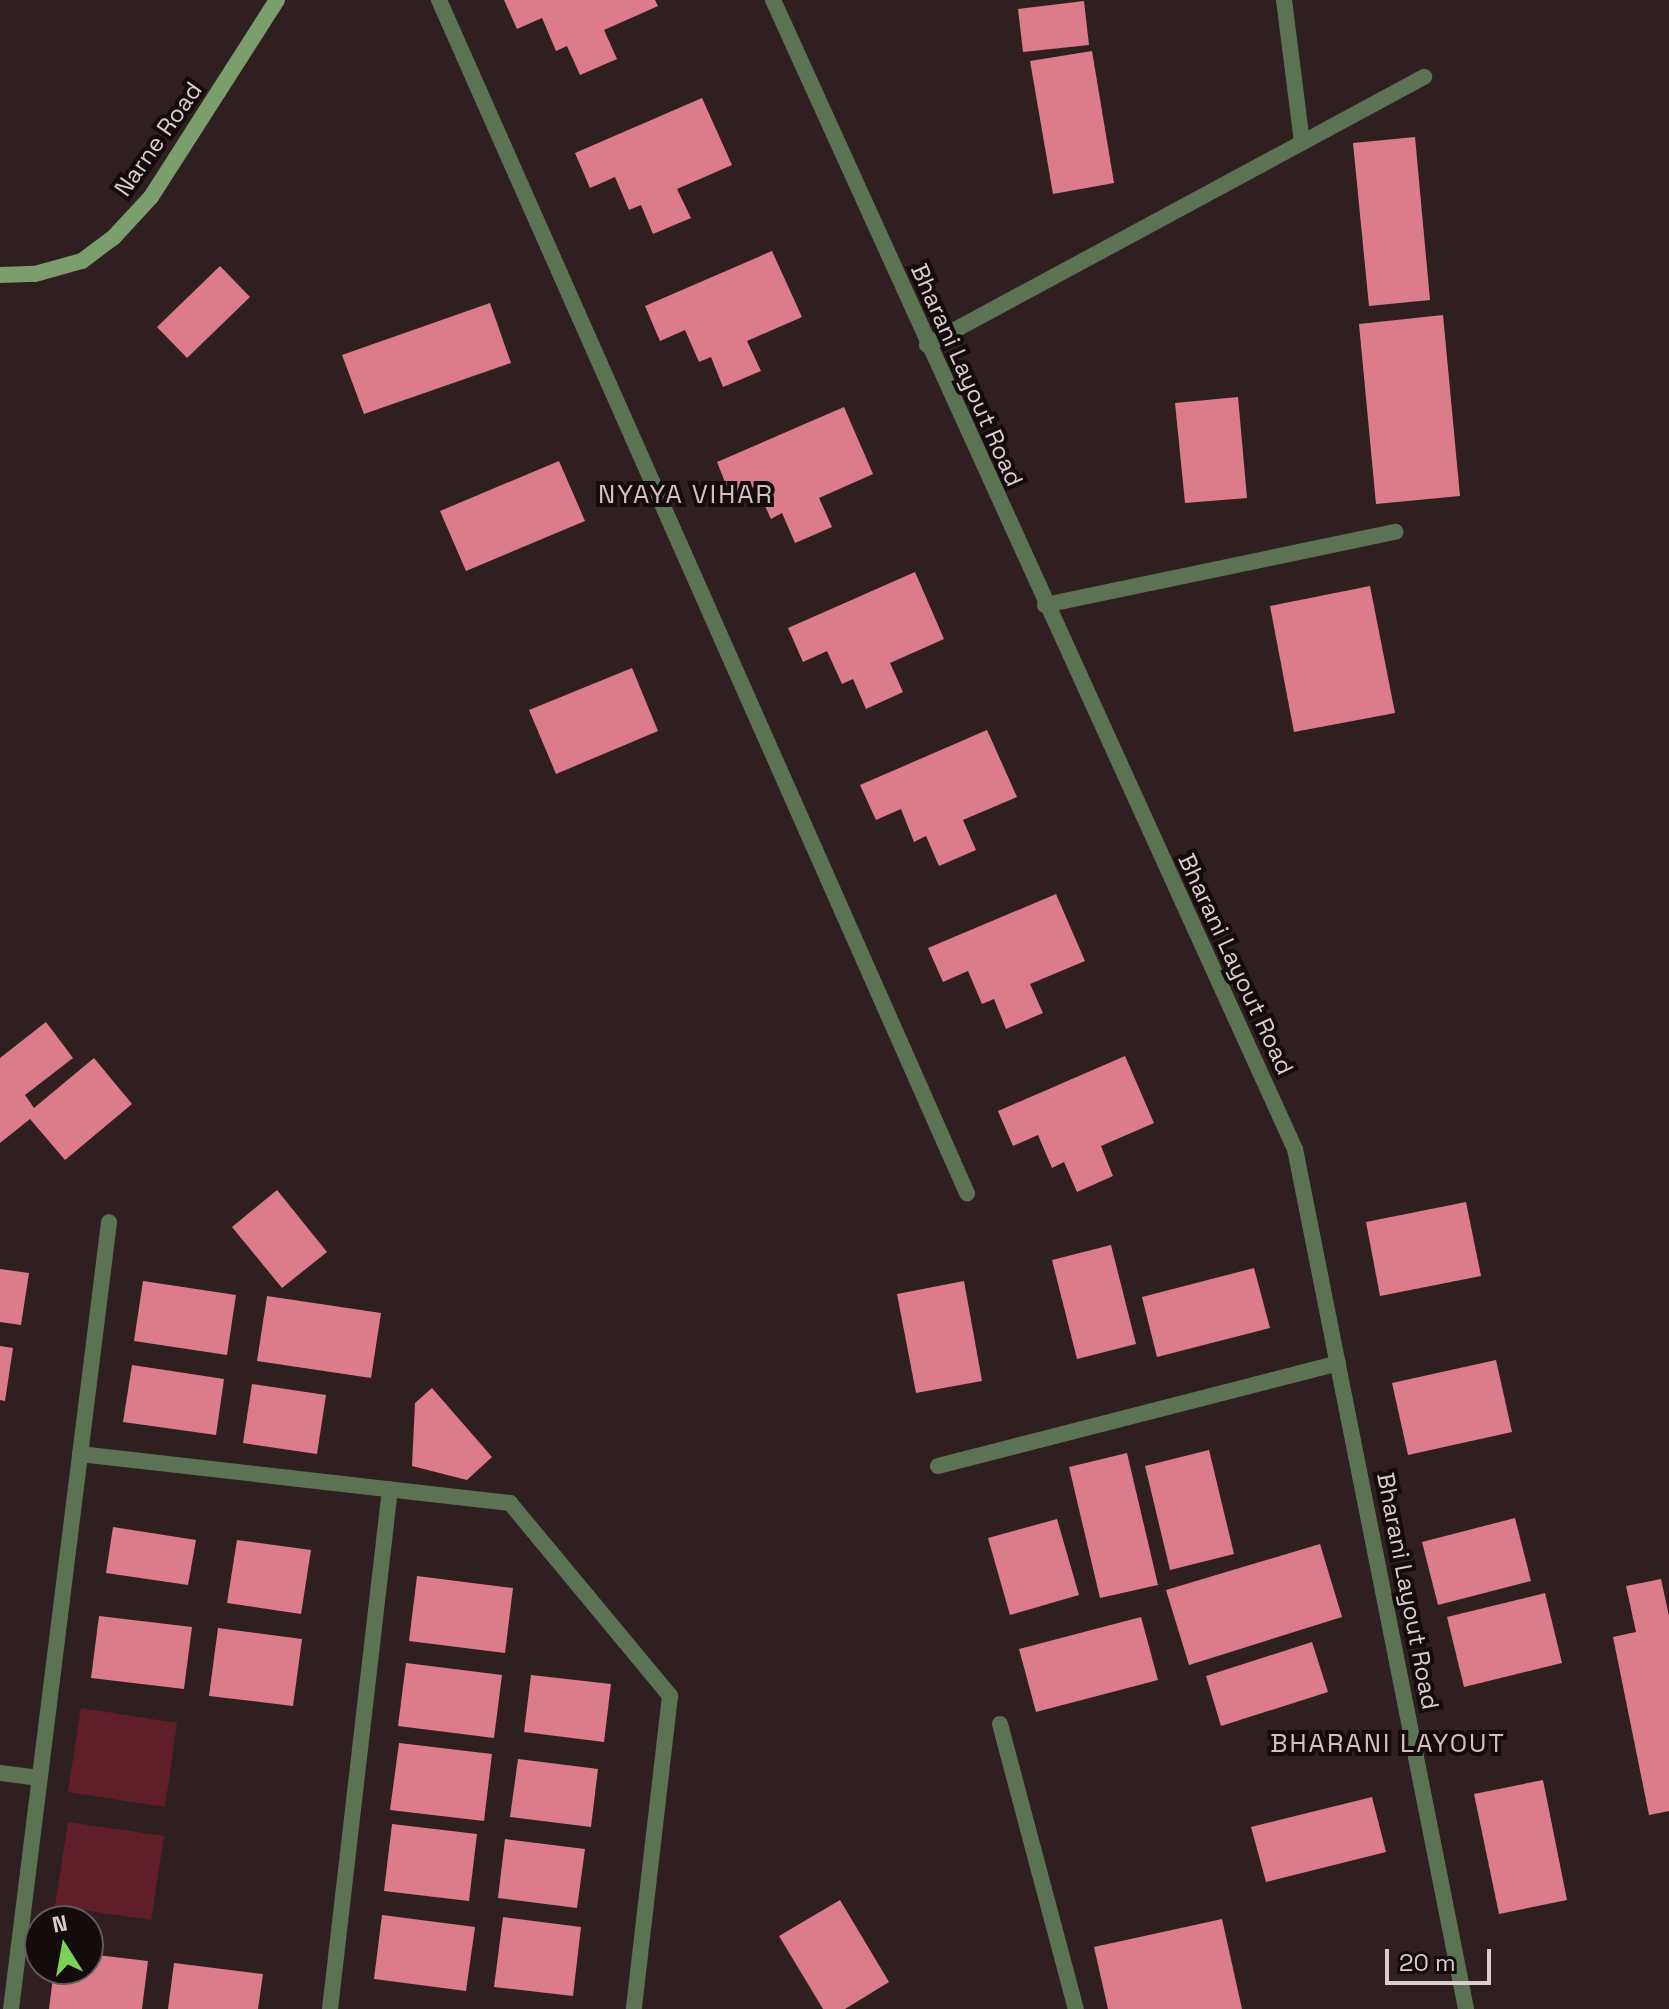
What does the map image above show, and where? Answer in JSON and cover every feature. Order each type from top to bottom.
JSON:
[{"type":"main road","name":"Narne Road","points":[[0,275],[35,274],[82,261],[113,238],[151,197],[277,0]]},
{"type":"street","points":[[439,0],[967,1193]]},
{"type":"street","name":"Bharani Layout Road","points":[[773,0],[1045,605],[1295,1149],[1466,2009]]},
{"type":"street","points":[[1284,0],[1302,143]]},
{"type":"street","points":[[927,345],[1424,77]]},
{"type":"street","points":[[1045,605],[1395,532]]},
{"type":"street","points":[[11,2009],[109,1222]]},
{"type":"street","points":[[938,1466],[1338,1363]]},
{"type":"street","points":[[80,1454],[510,1503],[670,1696],[634,2009]]},
{"type":"street","points":[[330,2009],[390,1489]]},
{"type":"street","points":[[1000,1724],[1076,2009]]},
{"type":"street","points":[[0,1773],[40,1778]]},
{"type":"shaded area","points":[[81,1708],[177,1723],[165,1807],[68,1792]]},
{"type":"shaded area","points":[[68,1822],[164,1836],[151,1920],[104,1913],[104,1905],[55,1905]]},
{"type":"building","points":[[504,0],[655,0],[658,6],[604,30],[617,59],[580,75],[567,46],[556,51],[542,18],[517,29]]},
{"type":"building","points":[[1084,1],[1089,45],[1023,52],[1018,9]]},
{"type":"building","points":[[1092,51],[1114,183],[1053,194],[1030,61]]},
{"type":"building","points":[[702,98],[732,165],[677,189],[691,218],[653,234],[641,205],[629,210],[615,177],[590,188],[575,153]]},
{"type":"building","points":[[1415,137],[1430,300],[1369,306],[1353,143]]},
{"type":"building","points":[[772,251],[802,317],[747,341],[761,371],[723,387],[711,357],[699,362],[685,330],[660,341],[645,306]]},
{"type":"building","points":[[220,266],[250,297],[187,358],[157,327]]},
{"type":"building","points":[[490,303],[511,363],[364,414],[342,355]]},
{"type":"building","points":[[1443,315],[1460,496],[1376,504],[1359,324]]},
{"type":"building","points":[[1238,397],[1247,498],[1185,503],[1175,403]]},
{"type":"building","points":[[844,407],[873,474],[819,498],[832,527],[795,543],[782,513],[771,519],[756,486],[731,497],[717,462]]},
{"type":"building","points":[[559,461],[585,521],[466,571],[440,511]]},
{"type":"building","points":[[915,572],[944,639],[890,663],[903,692],[866,709],[853,679],[842,684],[827,651],[803,662],[788,628]]},
{"type":"building","points":[[1370,586],[1395,713],[1294,732],[1270,606]]},
{"type":"building","points":[[632,668],[658,731],[556,774],[529,710]]},
{"type":"building","points":[[987,730],[1017,797],[963,820],[976,850],[939,866],[926,836],[914,842],[901,809],[876,820],[860,785]]},
{"type":"building","points":[[1056,894],[1085,961],[1030,984],[1043,1013],[1006,1029],[994,999],[982,1004],[968,971],[943,982],[928,948]]},
{"type":"building","points":[[46,1022],[73,1058],[25,1095],[34,1108],[94,1058],[132,1104],[65,1160],[30,1119],[0,1143],[0,1058]]},
{"type":"building","points":[[1125,1056],[1154,1123],[1101,1146],[1113,1176],[1077,1192],[1064,1162],[1052,1168],[1038,1135],[1013,1146],[998,1111]]},
{"type":"building","points":[[277,1190],[327,1252],[282,1288],[232,1227]]},
{"type":"building","points":[[1466,1202],[1481,1276],[1380,1296],[1366,1222]]},
{"type":"building","points":[[1111,1245],[1136,1344],[1077,1359],[1052,1260]]},
{"type":"building","points":[[1254,1268],[1270,1328],[1157,1357],[1142,1297]]},
{"type":"building","points":[[0,1269],[29,1273],[21,1325],[0,1322]]},
{"type":"building","points":[[143,1281],[236,1295],[227,1355],[134,1341]]},
{"type":"building","points":[[964,1281],[982,1381],[916,1393],[897,1294]]},
{"type":"building","points":[[267,1296],[381,1313],[371,1378],[257,1361]]},
{"type":"building","points":[[0,1346],[13,1348],[5,1401],[0,1400]]},
{"type":"building","points":[[1496,1360],[1512,1432],[1408,1455],[1392,1383]]},
{"type":"building","points":[[132,1365],[224,1379],[216,1435],[123,1422]]},
{"type":"building","points":[[252,1384],[326,1395],[317,1454],[243,1443]]},
{"type":"building","points":[[432,1388],[492,1457],[467,1480],[412,1466],[415,1403]]},
{"type":"building","points":[[1209,1450],[1234,1554],[1170,1570],[1145,1466]]},
{"type":"building","points":[[1127,1453],[1158,1585],[1100,1598],[1069,1467]]},
{"type":"building","points":[[1515,1518],[1531,1581],[1438,1605],[1422,1542]]},
{"type":"building","points":[[1057,1519],[1079,1595],[1010,1615],[988,1538]]},
{"type":"building","points":[[113,1527],[196,1540],[188,1585],[106,1573]]},
{"type":"building","points":[[237,1540],[311,1550],[301,1614],[227,1603]]},
{"type":"building","points":[[1320,1544],[1342,1617],[1189,1665],[1166,1590]]},
{"type":"building","points":[[417,1576],[513,1588],[505,1653],[409,1641]]},
{"type":"building","points":[[1661,1579],[1669,1616],[1669,1811],[1649,1815],[1613,1637],[1636,1632],[1626,1586]]},
{"type":"building","points":[[1545,1593],[1562,1663],[1464,1687],[1447,1617]]},
{"type":"building","points":[[99,1616],[192,1627],[184,1689],[91,1678]]},
{"type":"building","points":[[1141,1617],[1158,1680],[1036,1712],[1019,1649]]},
{"type":"building","points":[[218,1628],[302,1639],[293,1706],[209,1696]]},
{"type":"building","points":[[1312,1642],[1328,1692],[1221,1726],[1206,1676]]},
{"type":"building","points":[[406,1663],[502,1675],[494,1738],[398,1726]]},
{"type":"building","points":[[531,1675],[611,1684],[604,1742],[524,1732]]},
{"type":"building","points":[[399,1743],[492,1754],[484,1821],[390,1810]]},
{"type":"building","points":[[518,1759],[598,1769],[591,1827],[510,1817]]},
{"type":"building","points":[[1543,1780],[1567,1900],[1499,1914],[1474,1794]]},
{"type":"building","points":[[1372,1797],[1386,1852],[1266,1882],[1251,1827]]},
{"type":"building","points":[[392,1824],[477,1834],[469,1901],[384,1891]]},
{"type":"building","points":[[505,1839],[585,1849],[577,1908],[498,1898]]},
{"type":"building","points":[[840,1900],[889,1982],[845,2009],[823,2009],[779,1936]]},
{"type":"building","points":[[382,1915],[475,1927],[466,1991],[374,1979]]},
{"type":"building","points":[[503,1917],[581,1927],[573,1996],[494,1987]]},
{"type":"building","points":[[1222,1919],[1242,2009],[1108,2009],[1094,1947]]},
{"type":"building","points":[[104,1956],[148,1961],[142,2009],[49,2009],[52,1985],[104,1985]]},
{"type":"building","points":[[174,1963],[263,1974],[258,2009],[168,2009]]},
{"type":"district","name":"NYAYA VIHAR","points":[[686,495]]},
{"type":"district","name":"BHARANI LAYOUT","points":[[1388,1744]]}]
